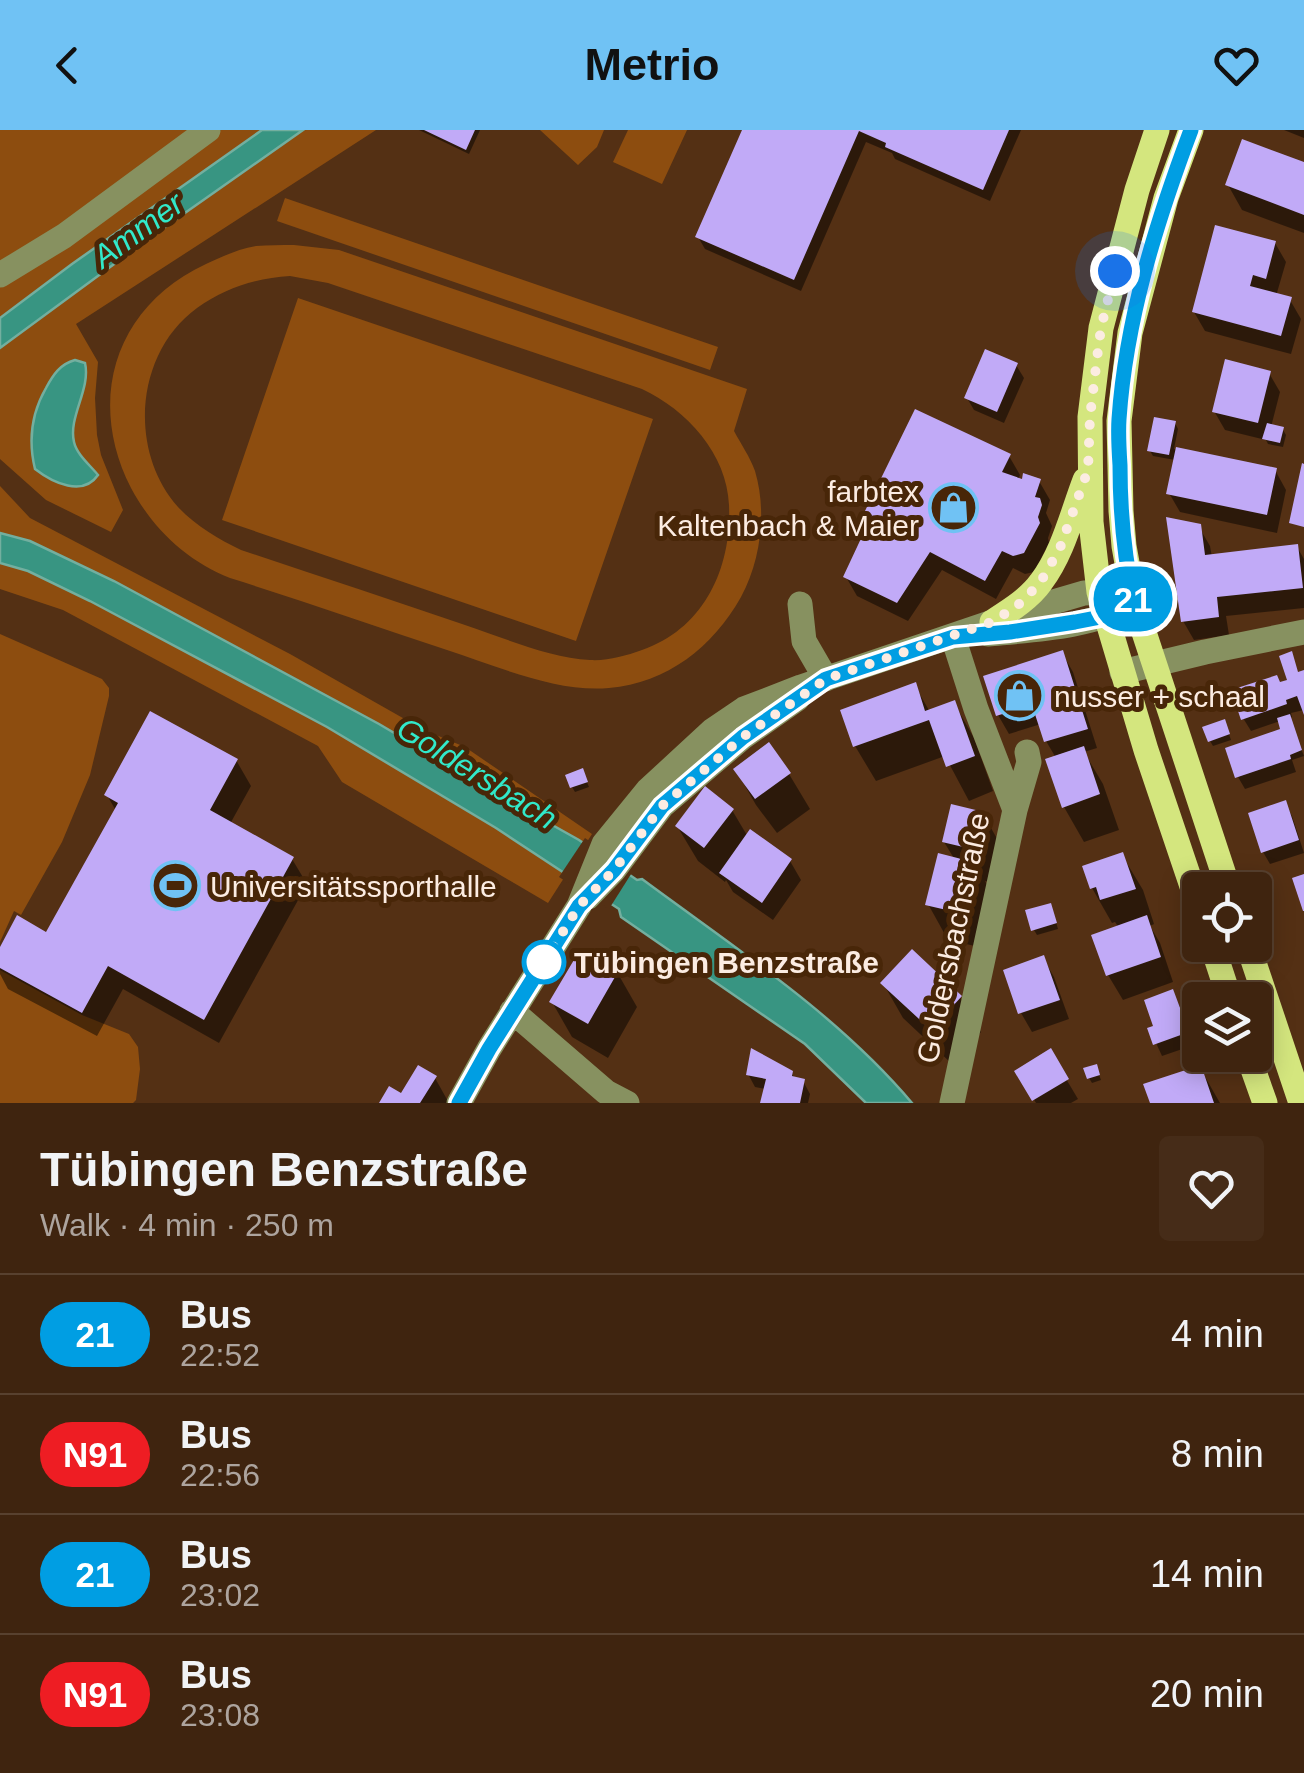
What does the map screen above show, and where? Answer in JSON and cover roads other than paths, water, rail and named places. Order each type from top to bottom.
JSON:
[{"type":"main road","points":[[1157,130],[1101,328],[1088,470],[1102,604],[1188,872]]},
{"type":"main road","points":[[1192,130],[1166,198],[1130,333],[1120,409],[1120,511],[1132,596],[1224,872]]},
{"type":"main road","points":[[992,622],[1017,606],[1040,583],[1060,548],[1088,470]]},
{"type":"main road","points":[[1254,962],[1301,1103]]},
{"type":"main road","points":[[1254,1072],[1264,1103]]},
{"type":"street","points":[[0,275],[64,236],[208,130]]},
{"type":"street","points":[[459,1103],[608,859],[662,806],[743,737],[826,679],[1071,596],[1102,604]]},
{"type":"street","points":[[953,637],[1046,627],[1132,596]]},
{"type":"street","points":[[800,604],[804,640],[826,679]]},
{"type":"street","points":[[1122,672],[1304,632]]},
{"type":"street","points":[[953,637],[1010,798]]},
{"type":"street","name":"Goldersbachstraße","points":[[952,1103],[1010,798],[1030,762],[1027,752]]},
{"type":"street","points":[[512,1011],[609,1100]]},
{"type":"water","name":"Ammer","points":[[262,130],[303,130],[0,348],[0,318]]},
{"type":"water","points":[[75,360],[85,363],[86,373],[74,423],[74,442],[98,475],[84,485],[68,486],[35,469],[31,437],[37,408],[54,374]]},
{"type":"water","points":[[0,533],[30,541],[114,581],[379,724],[579,840],[637,880],[642,879],[818,1011],[912,1103],[866,1103],[805,1044],[621,917],[619,909],[496,828],[327,727],[90,601],[28,571],[0,563]]},
{"type":"place","name":"farbtex Kaltenbach & Maier","points":[[954,508]]},
{"type":"place","name":"nusser + schaal","points":[[1019,696]]},
{"type":"place","name":"Universitätssporthalle","points":[[175,886]]},
{"type":"place","name":"Tübingen Benzstraße","points":[[544,962]]},
{"type":"water label","name":"Goldersbach","points":[[477,773]]}]
